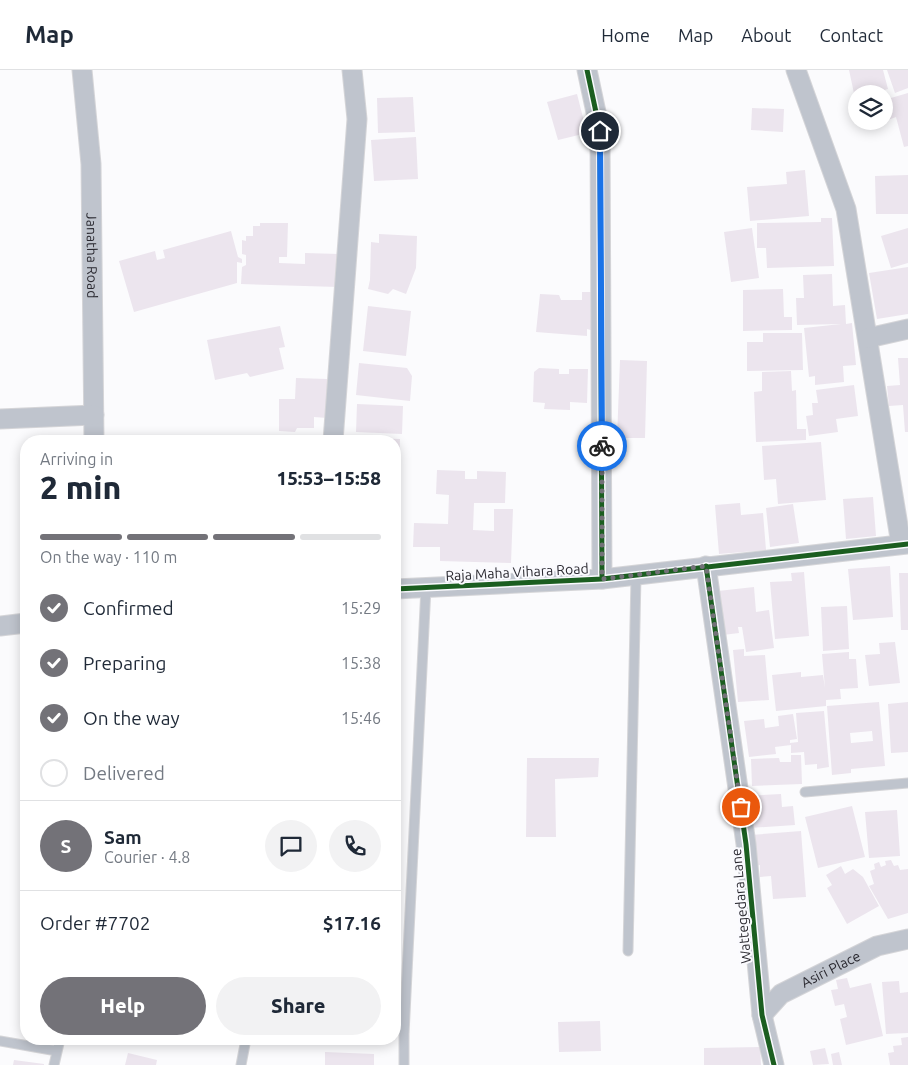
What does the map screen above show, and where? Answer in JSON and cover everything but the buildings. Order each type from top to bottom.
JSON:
[{"type":"street","name":"Janatha Road","points":[[82,70],[91,164],[94,435]]},
{"type":"street","points":[[333,435],[357,119],[352,70]]},
{"type":"street","points":[[587,70],[600,131],[602,579]]},
{"type":"street","points":[[796,70],[846,209],[905,544]]},
{"type":"street","points":[[868,338],[908,329]]},
{"type":"street","points":[[0,419],[94,415]]},
{"type":"street","name":"Raja Maha Vihara Road","points":[[401,589],[636,576],[706,566],[905,544]]},
{"type":"street","name":"Wattegedara Lane","points":[[706,566],[746,844],[762,1015],[774,1065]]},
{"type":"street","points":[[0,626],[20,624]]},
{"type":"street","name":"Asiri Place","points":[[762,1015],[781,994],[877,946],[908,938]]},
{"type":"lane","points":[[628,951],[636,576]]},
{"type":"lane","points":[[404,1065],[426,587]]},
{"type":"lane","points":[[805,792],[908,783]]},
{"type":"lane","points":[[0,1041],[20,1045]]},
{"type":"lane","points":[[23,1045],[57,1051]]},
{"type":"lane","points":[[54,1065],[58,1045]]},
{"type":"lane","points":[[242,1065],[245,1045]]},
{"type":"cycle path","points":[[587,70],[600,131],[602,579]]},
{"type":"cycle path","points":[[401,589],[602,579],[908,544]]},
{"type":"cycle path","points":[[706,566],[746,844],[762,1015],[774,1065]]},
{"type":"way so far","points":[[602,446],[602,579],[706,566],[741,807]]},
{"type":"route","points":[[600,131],[602,446]]}]
